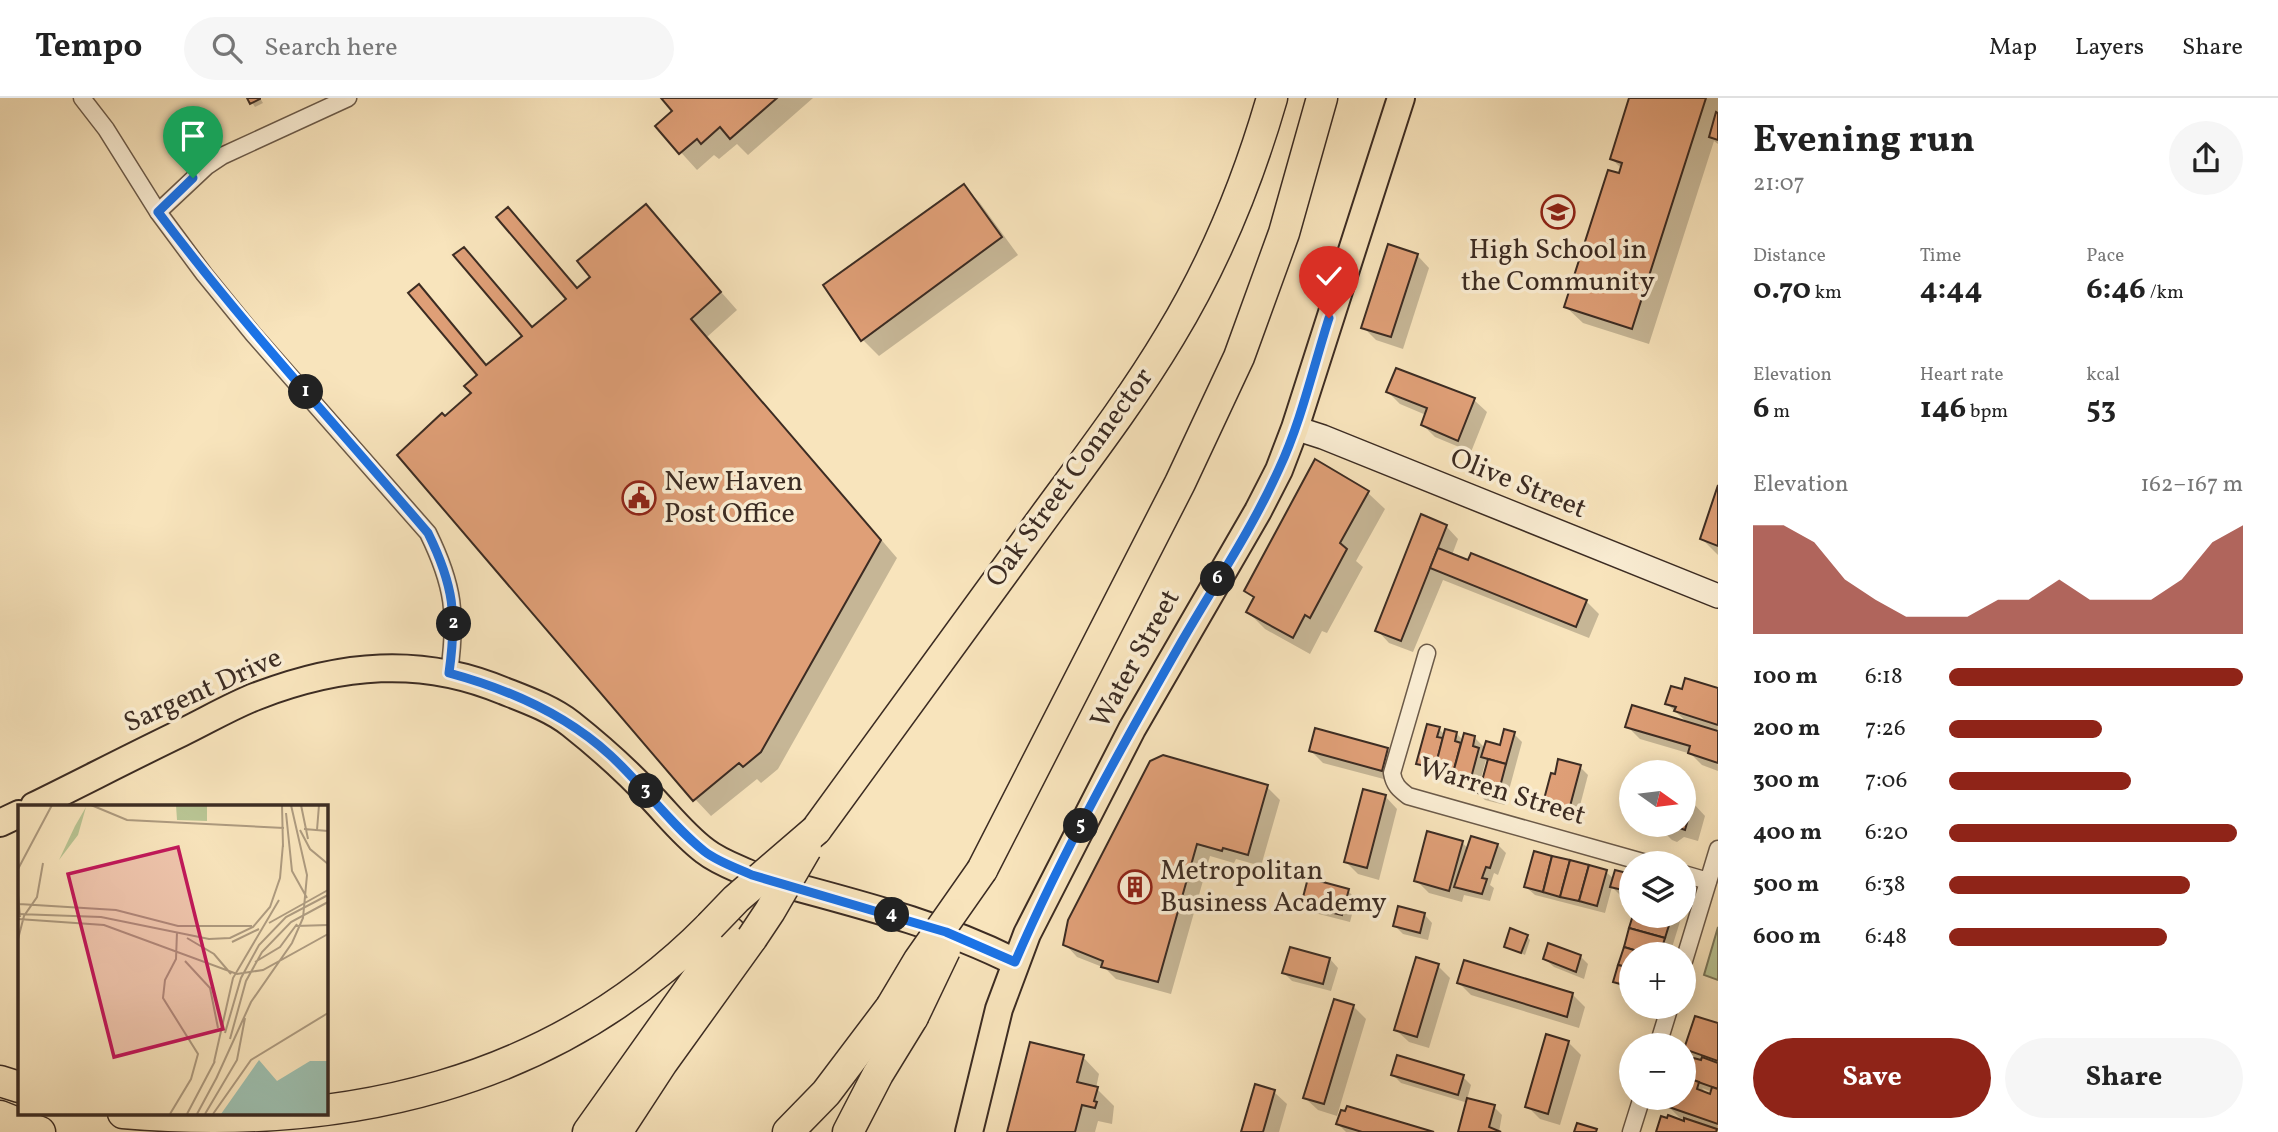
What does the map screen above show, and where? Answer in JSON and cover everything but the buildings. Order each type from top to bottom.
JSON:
[{"type":"highway","name":"Oak Street Connector","points":[[816,830],[1113,421],[1171,335],[1230,218],[1271,100]]},
{"type":"highway","points":[[848,1132],[878,1074],[919,960],[982,870],[1180,483],[1234,368],[1278,253],[1319,106]]},
{"type":"highway","points":[[617,1132],[662,1063],[731,932],[736,899],[816,830]]},
{"type":"highway","points":[[131,1114],[214,1124],[286,1124],[361,1115],[452,1093],[501,1074],[594,1023],[652,979],[770,911],[816,830]]},
{"type":"highway","points":[[588,1132],[731,932]]},
{"type":"highway","points":[[788,1132],[902,1012]]},
{"type":"highway","points":[[865,1132],[892,1079],[902,1012]]},
{"type":"highway","points":[[0,1081],[18,1087]]},
{"type":"highway","points":[[0,1116],[40,1132]]},
{"type":"main road","name":"Water Street","points":[[968,1132],[999,1009],[1015,962],[1041,905],[1132,729],[1279,470],[1295,428],[1401,98]]},
{"type":"main road","name":"Sargent Drive","points":[[38,805],[256,696],[310,678],[348,671],[409,667],[449,673],[484,682],[528,700],[567,721],[610,755],[706,853],[752,875],[946,932],[1015,962]]},
{"type":"main road","points":[[0,823],[18,814]]},
{"type":"street","points":[[82,98],[106,129],[158,212],[245,323],[428,533],[442,561],[454,608],[454,638],[449,673]]},
{"type":"street","points":[[158,212],[207,166],[222,156],[348,98]]},
{"type":"street","name":"Olive Street","points":[[1295,428],[1324,437],[1718,596]]},
{"type":"street","name":"Warren Street","points":[[1427,653],[1392,773],[1400,790],[1408,796],[1619,855]]},
{"type":"street","points":[[1690,942],[1718,849]]},
{"type":"street","points":[[1696,878],[1708,881]]},
{"type":"street","points":[[1631,1132],[1638,1110]]},
{"type":"green space","points":[[1718,927],[1718,980],[1704,975]]},
{"type":"place","name":"High School in the Community","points":[[1558,212]]},
{"type":"place","name":"New Haven Post Office","points":[[639,498]]},
{"type":"place","name":"Metropolitan Business Academy","points":[[1135,887]]},
{"type":"route","points":[[193,178],[158,212],[253,334],[428,533],[442,561],[454,608],[454,638],[449,673],[484,682],[528,700],[567,721],[610,755],[706,853],[752,875],[946,932],[1015,962],[1041,905],[1132,729],[1279,470],[1329,318]]}]
